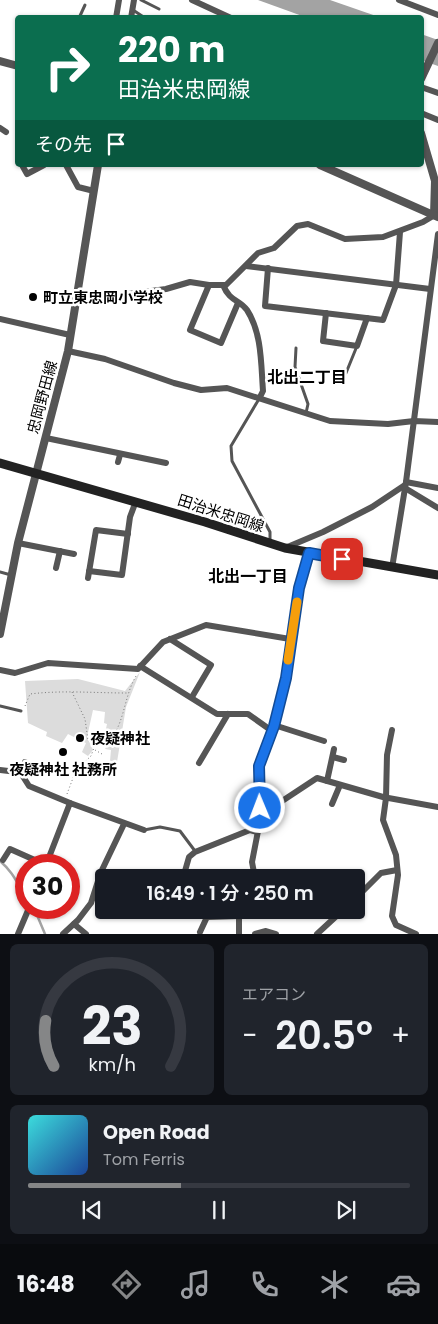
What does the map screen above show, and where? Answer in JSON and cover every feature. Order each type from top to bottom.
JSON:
[{"type":"main road","name":"田治米忠岡線","points":[[0,463],[136,501],[285,548],[438,576]]},
{"type":"street","points":[[116,15],[119,0]]},
{"type":"street","points":[[131,15],[134,0]]},
{"type":"street","points":[[192,0],[224,15]]},
{"type":"street","points":[[399,0],[438,15]]},
{"type":"street","points":[[424,73],[438,43]]},
{"type":"street","points":[[0,60],[15,65]]},
{"type":"street","points":[[424,88],[438,93]]},
{"type":"street","points":[[424,114],[438,120]]},
{"type":"street","points":[[424,143],[435,181],[438,224]]},
{"type":"street","points":[[23,167],[27,174],[40,167]]},
{"type":"street","points":[[68,167],[78,187],[94,190]]},
{"type":"street","name":"忠岡野田線","points":[[0,634],[3,600],[68,351],[98,167]]},
{"type":"street","points":[[325,167],[437,215]]},
{"type":"street","points":[[76,301],[166,289],[190,282],[209,286],[223,285],[258,253],[274,248],[297,226],[308,224],[345,239],[383,238],[437,215]]},
{"type":"street","points":[[268,268],[265,306],[383,320],[396,285],[400,232]]},
{"type":"street","points":[[392,568],[406,484],[438,234]]},
{"type":"street","points":[[246,266],[430,289]]},
{"type":"street","points":[[223,285],[227,296],[246,308],[257,330],[264,391],[260,398]]},
{"type":"street","points":[[209,286],[190,330],[220,343],[238,303]]},
{"type":"street","points":[[326,313],[323,341],[357,346],[368,318]]},
{"type":"street","points":[[0,319],[70,335]]},
{"type":"street","points":[[68,351],[105,359],[174,383],[201,390],[227,388],[330,421],[388,424],[414,421],[438,422]]},
{"type":"street","points":[[46,438],[83,450],[120,455],[155,465],[166,463]]},
{"type":"street","points":[[118,462],[120,455]]},
{"type":"street","points":[[406,484],[438,508]]},
{"type":"street","points":[[285,548],[323,532],[372,507],[406,484],[438,488]]},
{"type":"street","points":[[128,534],[96,530],[88,575],[122,575],[128,534],[130,517],[136,501]]},
{"type":"street","points":[[18,543],[74,554]]},
{"type":"street","points":[[56,568],[60,551]]},
{"type":"street","points":[[253,869],[252,862],[260,808],[259,766],[273,728],[286,678],[299,588],[309,553]]},
{"type":"street","points":[[0,670],[15,673],[48,662],[138,669],[163,642],[206,625],[290,640]]},
{"type":"street","points":[[170,639],[211,665],[192,697]]},
{"type":"street","points":[[140,666],[217,714],[248,714],[273,728],[324,741]]},
{"type":"street","points":[[199,763],[228,714]]},
{"type":"street","points":[[392,730],[387,755],[386,798],[383,820],[396,855],[397,870],[392,916],[401,931],[416,934]]},
{"type":"street","points":[[327,781],[334,749]]},
{"type":"street","points":[[333,757],[344,760]]},
{"type":"street","points":[[25,762],[22,774],[30,786],[124,824],[144,830]]},
{"type":"street","points":[[0,770],[17,772]]},
{"type":"street","points":[[260,808],[270,809],[316,778],[386,798],[438,807]]},
{"type":"street","points":[[332,804],[340,785]]},
{"type":"street","points":[[50,854],[70,803]]},
{"type":"street","points":[[63,934],[74,924],[90,903],[101,872],[124,824]]},
{"type":"street","points":[[186,869],[189,857],[195,852],[250,830],[257,832]]},
{"type":"street","points":[[3,860],[10,849],[21,854]]},
{"type":"street","points":[[365,889],[381,873],[397,870]]},
{"type":"street","points":[[18,934],[24,919]]},
{"type":"street","points":[[200,932],[206,919]]},
{"type":"street","points":[[239,934],[240,919]]},
{"type":"street","points":[[317,934],[333,919]]},
{"type":"street","points":[[74,924],[86,934]]},
{"type":"street","points":[[255,934],[266,931],[276,934]]},
{"type":"lane","points":[[141,0],[159,9]]},
{"type":"lane","points":[[80,15],[85,6]]},
{"type":"lane","points":[[132,10],[141,15]]},
{"type":"lane","points":[[346,373],[357,346]]},
{"type":"lane","points":[[296,348],[295,367],[308,404],[306,414]]},
{"type":"lane","points":[[260,398],[231,446],[232,460],[270,532],[270,544]]},
{"type":"lane","points":[[0,572],[11,575]]},
{"type":"lane","points":[[0,706],[21,711]]},
{"type":"lane","points":[[144,830],[160,826],[180,831],[195,852]]},
{"type":"path","points":[[72,692],[85,718],[86,738],[106,744],[115,735],[127,693],[140,666]]},
{"type":"path","points":[[21,711],[29,700],[30,694],[72,692],[127,693]]},
{"type":"path","points":[[70,803],[67,795],[76,770],[94,750],[97,739]]},
{"type":"path","points":[[94,750],[102,754]]},
{"type":"shaded area","points":[[258,0],[330,0],[373,15],[299,15]]},
{"type":"shaded area","points":[[424,35],[438,40],[438,66],[424,61]]},
{"type":"shaded area","points":[[140,672],[126,707],[117,762],[110,761],[111,750],[105,749],[109,743],[104,738],[107,724],[104,723],[105,712],[93,710],[87,737],[93,750],[88,756],[82,752],[86,743],[68,734],[62,743],[46,736],[47,732],[28,723],[25,681],[78,679],[125,691]]},
{"type":"waterway","points":[[0,861],[15,879]]},
{"type":"waterway","points":[[39,919],[45,934]]},
{"type":"slow traffic","points":[[288,660],[297,602]]},
{"type":"place","name":"町立東忠岡小学校","points":[[33,297]]},
{"type":"place","name":"夜疑神社","points":[[80,738]]},
{"type":"place","name":"夜疑神社 社務所","points":[[63,752]]},
{"type":"district","name":"北出二丁目","points":[[307,377]]},
{"type":"district","name":"北出一丁目","points":[[248,576]]},
{"type":"route","points":[[260,808],[259,766],[274,726],[286,678],[299,588],[309,553],[342,559]]}]
